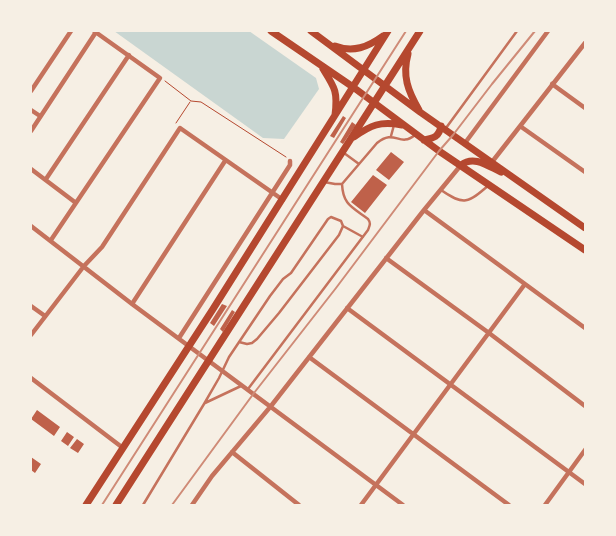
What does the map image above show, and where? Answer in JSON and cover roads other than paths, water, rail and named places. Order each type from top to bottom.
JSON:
[{"type":"main road","points":[[271,31],[353,87],[424,140],[585,250]]},
{"type":"main road","points":[[311,31],[420,112],[585,228]]},
{"type":"main road","points":[[116,505],[420,31]]},
{"type":"main road","points":[[329,44],[342,49],[355,49],[374,43],[388,32]]},
{"type":"main road","points":[[86,505],[190,346],[388,32]]},
{"type":"main road","points":[[410,47],[406,60],[406,80],[420,112]]},
{"type":"main road","points":[[320,65],[335,89],[335,118]]},
{"type":"main road","points":[[350,141],[373,125],[380,123],[404,125]]},
{"type":"main road","points":[[424,140],[435,138],[443,128]]},
{"type":"main road","points":[[461,165],[467,161],[474,160],[510,175]]},
{"type":"street","points":[[31,91],[71,31]]},
{"type":"street","points":[[465,143],[548,31]]},
{"type":"street","points":[[31,131],[95,32],[160,78],[51,240]]},
{"type":"street","points":[[492,162],[585,43]]},
{"type":"street","points":[[46,179],[129,55]]},
{"type":"street","points":[[552,84],[585,108]]},
{"type":"street","points":[[31,110],[40,116]]},
{"type":"street","points":[[520,126],[585,172]]},
{"type":"street","points":[[31,335],[84,266],[102,247],[180,128],[283,200]]},
{"type":"street","points":[[132,304],[225,160]]},
{"type":"street","points":[[179,338],[290,165],[290,160]]},
{"type":"street","points":[[194,504],[212,476],[271,406],[461,165]]},
{"type":"street","points":[[31,169],[76,203]]},
{"type":"street","points":[[424,210],[585,328]]},
{"type":"street","points":[[31,226],[132,304],[403,505]]},
{"type":"street","points":[[386,258],[585,406]]},
{"type":"street","points":[[361,505],[525,284]]},
{"type":"street","points":[[31,306],[45,316]]},
{"type":"street","points":[[347,308],[585,484]]},
{"type":"street","points":[[309,357],[509,505]]},
{"type":"street","points":[[31,378],[123,448]]},
{"type":"street","points":[[545,505],[585,450]]},
{"type":"street","points":[[232,452],[299,505]]},
{"type":"lane","points":[[443,128],[517,31]]},
{"type":"lane","points":[[391,136],[394,124]]},
{"type":"lane","points":[[248,389],[370,226],[368,219],[346,202],[342,193],[342,184],[382,138],[391,136],[405,140],[410,139],[416,134]]},
{"type":"lane","points":[[342,152],[360,164]]},
{"type":"lane","points":[[324,182],[342,184]]},
{"type":"lane","points":[[441,190],[460,201],[474,197],[490,185]]},
{"type":"lane","points":[[143,505],[204,404],[229,357],[270,296],[283,279],[291,273],[328,219],[331,217],[337,219],[343,226],[362,237]]},
{"type":"lane","points":[[239,342],[247,344],[257,339],[279,314],[333,243],[343,229],[343,226]]},
{"type":"lane","points":[[204,404],[242,385]]},
{"type":"railway","points":[[102,505],[406,31]]},
{"type":"railway","points":[[172,505],[254,393],[439,151],[535,31]]}]
